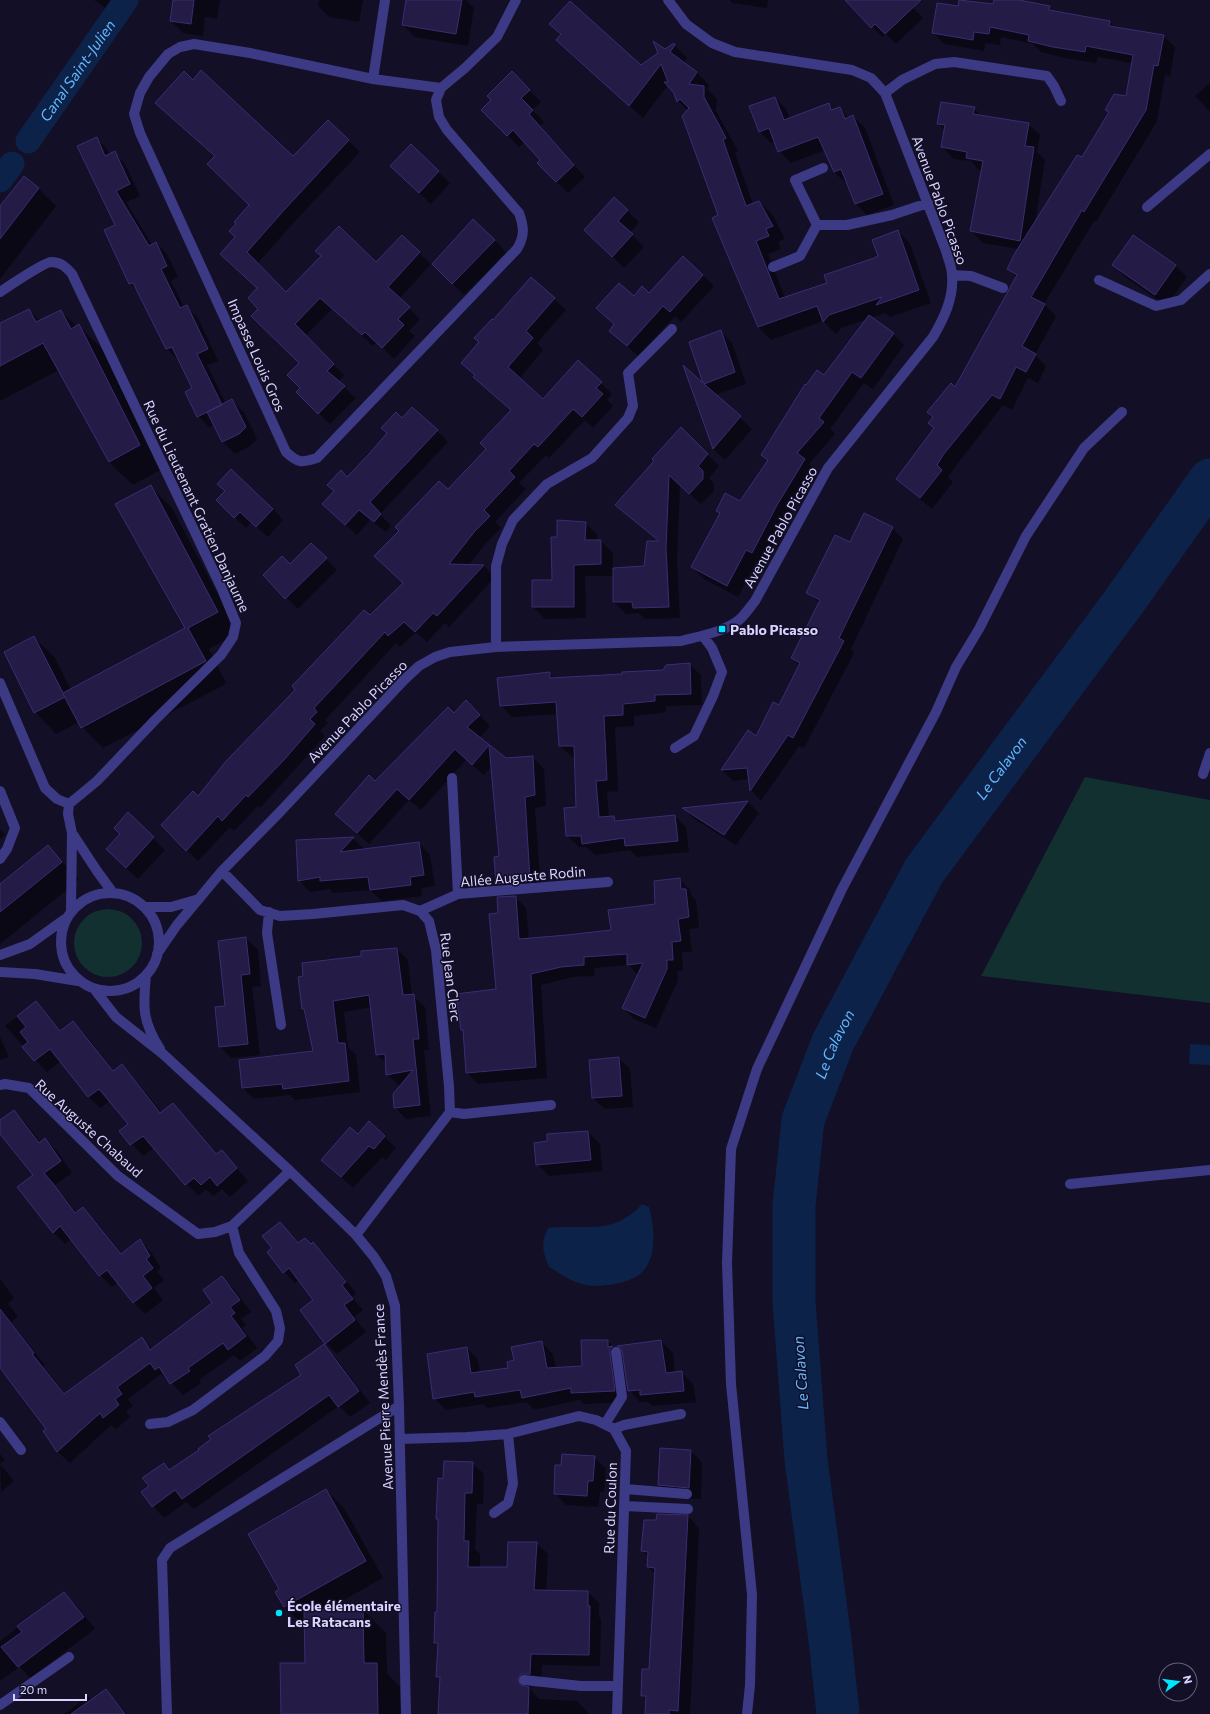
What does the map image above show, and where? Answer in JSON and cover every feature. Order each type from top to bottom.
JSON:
[{"type":"street","points":[[373,79],[385,0]]},
{"type":"street","points":[[441,88],[465,68],[497,37],[516,0]]},
{"type":"street","name":"Avenue Pablo Picasso","points":[[158,954],[177,925],[222,871],[419,666],[435,657],[450,652],[496,647],[681,640],[703,636],[722,629],[739,620],[755,601],[828,468],[937,330],[945,317],[950,296],[952,275],[946,251],[885,93],[871,78],[852,70],[735,52],[718,45],[686,24],[668,0]]},
{"type":"street","name":"Impasse Louis Gros","points":[[194,44],[250,53],[373,79],[441,88],[436,100],[439,117],[447,130],[519,214],[524,228],[522,241],[512,254],[317,458],[304,462],[294,460],[286,452],[140,133],[134,114],[140,94],[146,83],[168,54],[180,47],[194,44]]},
{"type":"street","points":[[885,93],[902,80],[935,64],[954,62],[1047,76],[1054,86],[1061,101]]},
{"type":"street","points":[[1147,207],[1210,154]]},
{"type":"street","points":[[817,225],[795,180],[823,168]]},
{"type":"street","points":[[817,225],[847,225],[892,215],[928,203]]},
{"type":"street","points":[[773,267],[800,256],[817,225]]},
{"type":"street","name":"Rue du Lieutenant Gratien Danjaume","points":[[0,292],[49,262],[63,265],[72,274],[222,589],[236,623],[234,637],[221,655],[97,780],[69,804]]},
{"type":"street","points":[[1099,280],[1156,306],[1181,300],[1210,274]]},
{"type":"street","points":[[952,275],[970,276],[1003,288]]},
{"type":"street","points":[[496,647],[496,566],[502,544],[512,520],[548,484],[592,458],[628,418],[633,406],[628,373],[672,329]]},
{"type":"street","points":[[747,1714],[750,1685],[752,1595],[731,1384],[727,1263],[731,1149],[757,1069],[842,889],[936,712],[956,667],[979,629],[1026,536],[1084,448],[1122,412]]},
{"type":"street","points":[[675,748],[694,736],[713,696],[722,672],[712,648],[703,636]]},
{"type":"street","points":[[0,683],[45,788],[57,799],[69,804],[68,814],[72,833],[68,915],[61,932],[60,946],[63,959],[69,971],[78,981]]},
{"type":"street","points":[[1203,774],[1210,753]]},
{"type":"street","points":[[452,778],[458,894]]},
{"type":"street","points":[[0,791],[15,828],[7,849],[0,859]]},
{"type":"street","points":[[72,833],[113,892]]},
{"type":"street","points":[[222,871],[260,910],[280,916],[403,905],[420,910]]},
{"type":"street","name":"Allée Auguste Rodin","points":[[420,910],[458,894],[608,882]]},
{"type":"street","points":[[0,955],[30,944],[68,915],[80,902],[90,896],[113,892],[136,900],[145,907],[152,917],[157,929],[159,942],[158,954],[146,975],[136,984],[123,990],[109,992],[95,990],[78,981],[35,974],[0,972]]},
{"type":"street","points":[[145,907],[171,907],[198,899]]},
{"type":"street","name":"Rue Jean Clerc","points":[[420,910],[429,921],[436,950],[449,1086],[450,1112]]},
{"type":"street","points":[[269,912],[267,933],[282,1025]]},
{"type":"street","name":"Avenue Pierre Mendès France","points":[[146,975],[144,992],[146,1022],[150,1034],[163,1054]]},
{"type":"street","name":"Avenue Pierre Mendès France","points":[[95,990],[116,1017],[163,1054],[290,1171],[356,1235],[374,1257],[386,1276],[395,1306],[400,1439],[406,1714]]},
{"type":"street","name":"Rue Auguste Chabaud","points":[[0,1086],[5,1084],[29,1088],[74,1135],[118,1176],[198,1234],[215,1232],[232,1226],[290,1171]]},
{"type":"street","points":[[356,1235],[450,1112],[464,1114],[551,1105]]},
{"type":"street","points":[[1070,1184],[1210,1170]]},
{"type":"street","points":[[150,1424],[168,1422],[193,1410],[265,1356],[278,1341],[280,1328],[276,1312],[239,1253],[232,1226]]},
{"type":"street","points":[[605,1424],[622,1397],[616,1352]]},
{"type":"street","points":[[167,1714],[162,1560],[170,1548],[399,1406]]},
{"type":"street","points":[[400,1439],[508,1434],[579,1416],[596,1420],[614,1429],[624,1425],[681,1414]]},
{"type":"street","points":[[0,1422],[21,1450]]},
{"type":"street","name":"Rue du Coulon","points":[[614,1429],[626,1451],[617,1714]]},
{"type":"street","points":[[494,1513],[508,1503],[513,1484],[508,1434]]},
{"type":"street","points":[[625,1489],[687,1494]]},
{"type":"street","points":[[624,1506],[688,1509]]},
{"type":"street","points":[[0,1705],[69,1658]]},
{"type":"street","points":[[524,1680],[581,1686],[618,1686]]},
{"type":"green space","points":[[1085,777],[1210,800],[1210,1003],[981,976]]},
{"type":"green space","points":[[101,909],[115,909],[127,914],[137,924],[142,936],[142,950],[137,962],[127,972],[115,977],[101,977],[89,972],[79,962],[74,950],[74,936],[79,924],[89,914]]},
{"type":"water","points":[[1190,1044],[1210,1045],[1210,1065],[1189,1064]]},
{"type":"water","points":[[642,1204],[649,1207],[653,1230],[653,1247],[649,1262],[639,1275],[627,1281],[615,1284],[590,1286],[573,1281],[549,1267],[543,1248],[544,1239],[548,1228],[610,1225],[621,1221]]},
{"type":"building","points":[[173,0],[194,0],[191,24],[170,21]]},
{"type":"building","points":[[406,0],[462,0],[456,34],[402,25]]},
{"type":"building","points":[[845,0],[921,0],[885,34],[875,24],[871,28]]},
{"type":"building","points":[[959,0],[993,4],[994,0],[1019,0],[1050,6],[1049,10],[1110,21],[1109,26],[1164,35],[1158,66],[1154,65],[1146,110],[1084,212],[1082,210],[1031,297],[1045,304],[1022,346],[1036,354],[1026,372],[1016,367],[1000,399],[992,395],[943,455],[937,465],[942,470],[920,498],[896,479],[934,428],[928,423],[933,417],[927,412],[951,383],[955,387],[1017,275],[1007,269],[1015,253],[1077,155],[1082,157],[1109,112],[1105,110],[1114,94],[1126,96],[1133,55],[1086,46],[1085,52],[1053,47],[1028,41],[1029,35],[990,27],[989,34],[974,32],[973,40],[932,33],[937,3],[958,6]]},
{"type":"building","points":[[570,1],[641,65],[658,53],[653,41],[665,49],[674,43],[675,45],[670,52],[697,72],[689,84],[704,86],[704,97],[726,138],[723,140],[746,206],[759,201],[773,226],[766,229],[769,236],[756,241],[779,299],[827,283],[824,275],[878,256],[872,240],[898,230],[919,290],[876,305],[882,297],[829,315],[823,322],[817,306],[758,327],[712,218],[718,215],[682,116],[689,108],[680,99],[677,102],[674,93],[664,82],[668,82],[661,64],[629,106],[556,40],[561,34],[549,24]]},
{"type":"building","points":[[201,70],[293,156],[328,120],[349,140],[247,252],[286,292],[321,256],[315,251],[339,226],[376,262],[402,235],[420,252],[388,287],[410,307],[398,319],[404,325],[382,348],[365,332],[362,335],[320,298],[295,324],[334,364],[327,371],[345,386],[318,414],[296,392],[300,388],[287,375],[299,363],[251,316],[258,309],[248,298],[257,288],[220,254],[235,237],[229,231],[236,224],[234,222],[249,205],[207,164],[215,156],[155,103],[184,71],[193,80]]},
{"type":"building","points":[[512,71],[530,90],[521,98],[533,110],[529,114],[574,165],[556,182],[537,163],[540,160],[513,130],[507,136],[481,110],[491,100],[487,96]]},
{"type":"building","points":[[775,97],[784,120],[829,103],[831,110],[840,107],[845,119],[853,115],[883,194],[855,204],[841,169],[834,172],[818,137],[778,152],[769,128],[759,132],[749,106]]},
{"type":"building","points":[[941,102],[975,107],[973,114],[1029,123],[1025,146],[1034,147],[1020,241],[970,231],[983,161],[966,158],[967,152],[941,147],[945,125],[937,124]]},
{"type":"building","points":[[97,137],[105,156],[115,151],[130,184],[116,191],[149,246],[156,242],[167,266],[161,269],[180,308],[187,305],[208,349],[197,354],[222,405],[197,417],[185,392],[192,388],[172,347],[166,349],[133,283],[129,284],[104,230],[115,225],[77,146]]},
{"type":"building","points":[[411,144],[439,171],[419,193],[390,166]]},
{"type":"building","points":[[24,176],[39,188],[0,239],[0,206]]},
{"type":"building","points":[[614,197],[628,210],[618,221],[633,234],[612,257],[584,230]]},
{"type":"building","points":[[473,219],[495,240],[452,284],[432,264]]},
{"type":"building","points":[[1133,235],[1176,265],[1155,295],[1112,265]]},
{"type":"building","points":[[683,256],[703,275],[670,312],[663,306],[627,346],[609,331],[614,324],[596,308],[619,283],[634,296],[642,286],[649,293]]},
{"type":"building","points":[[531,277],[555,298],[526,331],[533,338],[508,367],[543,399],[578,360],[602,382],[596,388],[603,394],[582,417],[573,409],[538,447],[534,444],[509,471],[515,477],[484,510],[490,516],[475,531],[449,564],[484,565],[437,616],[433,613],[415,632],[404,622],[388,636],[385,632],[314,708],[317,712],[310,719],[315,724],[284,760],[248,797],[246,795],[222,821],[218,816],[186,851],[161,825],[193,791],[198,796],[227,760],[295,690],[292,686],[364,610],[370,615],[403,583],[374,556],[399,531],[395,527],[439,481],[448,489],[486,449],[480,443],[511,410],[473,377],[475,375],[461,363],[479,342],[474,338],[492,319],[493,320]]},
{"type":"building","points":[[29,309],[36,322],[61,310],[71,329],[79,324],[140,445],[109,462],[43,343],[0,366],[0,323]]},
{"type":"building","points":[[869,315],[894,333],[861,378],[852,372],[819,418],[824,422],[797,453],[805,459],[777,505],[752,553],[746,550],[727,586],[691,567],[720,513],[716,511],[725,493],[740,501],[768,460],[761,455],[805,384],[806,385],[817,370],[824,375]]},
{"type":"building","points":[[721,330],[735,372],[704,384],[741,416],[713,449],[683,365],[703,383],[689,342]]},
{"type":"building","points":[[232,399],[246,427],[239,434],[222,442],[207,412]]},
{"type":"building","points":[[412,407],[438,430],[370,502],[381,514],[374,522],[359,510],[345,525],[322,504],[334,491],[327,485],[341,470],[347,477],[387,433],[381,428],[396,412],[402,418]]},
{"type":"building","points":[[681,427],[708,454],[698,466],[703,471],[703,479],[689,494],[669,475],[666,548],[669,607],[633,608],[632,602],[613,602],[613,568],[644,566],[647,541],[659,541],[615,505],[654,461],[652,459]]},
{"type":"building","points":[[231,469],[273,509],[256,527],[240,512],[234,518],[216,500],[225,491],[217,484]]},
{"type":"building","points":[[151,485],[218,612],[188,628],[206,661],[81,728],[65,697],[34,713],[4,652],[34,636],[63,693],[185,628],[115,504]]},
{"type":"building","points":[[864,513],[893,527],[839,638],[844,641],[793,738],[788,735],[750,791],[747,768],[721,770],[748,730],[756,736],[773,702],[779,705],[800,663],[791,658],[820,600],[806,593],[835,535],[850,542]]},
{"type":"building","points":[[557,520],[586,522],[585,540],[601,540],[601,564],[574,565],[574,607],[532,607],[532,580],[552,580],[551,537],[557,537]]},
{"type":"building","points":[[311,543],[327,558],[285,599],[263,575],[282,556],[290,564]]},
{"type":"building","points":[[690,663],[691,694],[655,695],[655,701],[623,704],[623,715],[604,716],[607,780],[596,781],[599,817],[614,816],[615,821],[675,815],[678,841],[625,846],[624,838],[582,844],[581,836],[566,836],[564,808],[576,807],[574,746],[559,746],[556,702],[500,706],[497,678],[550,672],[550,678],[622,674],[622,672],[663,670],[666,665]]},
{"type":"building","points":[[466,700],[480,715],[467,727],[506,758],[533,756],[535,795],[525,797],[530,880],[496,884],[494,857],[499,856],[489,745],[472,765],[455,749],[409,800],[397,789],[357,833],[335,814],[369,775],[375,781],[448,707],[454,713]]},
{"type":"building","points":[[748,801],[724,835],[682,808]]},
{"type":"building","points":[[128,812],[154,837],[126,868],[106,849],[120,834],[114,828]]},
{"type":"building","points":[[354,837],[340,852],[419,842],[424,875],[410,877],[411,885],[370,890],[368,877],[320,881],[320,877],[298,881],[296,840]]},
{"type":"building","points":[[48,845],[62,862],[0,912],[0,884]]},
{"type":"building","points":[[680,878],[681,889],[686,889],[689,917],[678,919],[681,941],[672,942],[673,960],[667,960],[667,969],[645,1018],[622,1008],[643,963],[627,965],[627,954],[584,957],[584,965],[561,967],[531,974],[536,1067],[466,1073],[463,1030],[461,1030],[456,994],[496,989],[489,914],[498,913],[497,897],[516,896],[519,939],[567,935],[611,930],[608,910],[655,904],[654,881]]},
{"type":"building","points":[[246,937],[250,974],[241,975],[248,1044],[219,1047],[215,1007],[225,1006],[218,941]]},
{"type":"building","points":[[397,948],[403,995],[414,994],[419,1039],[413,1039],[420,1105],[394,1108],[393,1094],[413,1070],[386,1075],[385,1054],[376,1055],[369,995],[333,1001],[338,1043],[345,1043],[349,1081],[283,1089],[282,1084],[242,1088],[239,1060],[313,1051],[304,1009],[302,1009],[298,977],[303,976],[302,963],[361,956],[361,951]]},
{"type":"building","points":[[36,1001],[60,1031],[73,1021],[113,1071],[122,1064],[160,1113],[173,1103],[216,1154],[222,1150],[237,1168],[217,1186],[210,1177],[201,1185],[194,1178],[185,1185],[143,1136],[130,1145],[119,1131],[128,1124],[99,1089],[88,1097],[50,1049],[34,1061],[22,1047],[28,1042],[20,1032],[26,1027],[17,1016]]},
{"type":"building","points":[[619,1057],[622,1096],[592,1098],[589,1060]]},
{"type":"building","points":[[14,1110],[39,1143],[45,1138],[61,1161],[44,1173],[75,1213],[83,1207],[121,1254],[140,1239],[150,1256],[146,1259],[153,1268],[143,1276],[152,1288],[133,1303],[107,1270],[99,1276],[60,1226],[53,1233],[17,1187],[33,1175],[0,1134],[0,1120]]},
{"type":"building","points":[[369,1121],[385,1136],[374,1149],[369,1146],[341,1177],[321,1160],[350,1127],[358,1134]]},
{"type":"building","points":[[588,1131],[591,1160],[536,1165],[534,1143],[547,1141],[547,1134]]},
{"type":"building","points":[[280,1222],[298,1243],[305,1238],[311,1244],[313,1242],[346,1282],[342,1285],[353,1299],[344,1305],[355,1320],[325,1344],[300,1310],[313,1300],[289,1268],[283,1273],[267,1252],[272,1248],[262,1236]]},
{"type":"building","points":[[222,1276],[240,1300],[230,1307],[235,1313],[231,1316],[246,1336],[228,1350],[223,1343],[188,1368],[190,1371],[170,1384],[159,1367],[155,1370],[150,1363],[117,1387],[122,1394],[115,1399],[119,1405],[103,1418],[100,1413],[57,1452],[43,1431],[46,1429],[0,1368],[0,1309],[34,1353],[32,1354],[64,1394],[142,1337],[150,1350],[212,1303],[203,1290]]},
{"type":"building","points":[[581,1340],[608,1340],[608,1347],[613,1346],[610,1349],[610,1353],[615,1391],[571,1393],[571,1388],[522,1398],[520,1390],[475,1397],[474,1392],[433,1399],[427,1354],[467,1347],[471,1373],[508,1368],[507,1362],[514,1360],[511,1347],[542,1341],[547,1368],[582,1366]]},
{"type":"building","points":[[661,1340],[666,1373],[682,1371],[684,1391],[640,1395],[640,1390],[628,1391],[622,1351],[621,1348],[617,1346]]},
{"type":"building","points":[[324,1344],[359,1391],[338,1407],[329,1395],[182,1499],[175,1490],[152,1507],[141,1492],[149,1486],[142,1478],[164,1463],[169,1470],[199,1450],[198,1449],[211,1439],[208,1436],[301,1375],[295,1365]]},
{"type":"building","points":[[660,1448],[691,1450],[689,1488],[658,1485]]},
{"type":"building","points":[[562,1454],[595,1456],[593,1481],[588,1481],[587,1496],[554,1494],[555,1465],[561,1465]]},
{"type":"building","points":[[444,1461],[473,1462],[472,1493],[465,1493],[464,1541],[469,1541],[468,1567],[507,1567],[508,1542],[537,1542],[534,1590],[588,1591],[588,1606],[590,1606],[589,1655],[531,1654],[530,1674],[521,1674],[518,1680],[521,1685],[529,1687],[528,1714],[438,1714],[440,1677],[436,1677],[438,1643],[434,1643],[435,1612],[437,1612],[438,1519],[436,1519],[438,1478],[443,1479]]},
{"type":"building","points":[[326,1489],[366,1561],[284,1607],[275,1592],[279,1589],[248,1534]]},
{"type":"building","points":[[657,1514],[688,1515],[678,1711],[669,1710],[669,1714],[645,1714],[646,1696],[641,1696],[642,1669],[649,1669],[655,1568],[647,1567],[648,1552],[641,1551],[644,1520],[656,1520]]},
{"type":"building","points":[[64,1592],[84,1617],[18,1667],[1,1647],[22,1632],[17,1626]]},
{"type":"building","points":[[363,1609],[364,1663],[377,1663],[378,1714],[281,1714],[280,1663],[305,1663],[304,1610]]},
{"type":"building","points":[[106,1689],[125,1714],[71,1714]]},
{"type":"waterway","name":"Canal Saint-Julien","points":[[28,141],[126,0]]},
{"type":"waterway","name":"Canal Saint-Julien","points":[[0,180],[12,164]]},
{"type":"waterway","name":"Le Calavon","points":[[838,1714],[830,1640],[806,1460],[794,1302],[794,1205],[803,1120],[833,1042],[924,871],[1123,603],[1210,480]]},
{"type":"place","name":"Pablo Picasso","points":[[722,629]]},
{"type":"place","name":"École élémentaire Les Ratacans","points":[[279,1613]]}]
